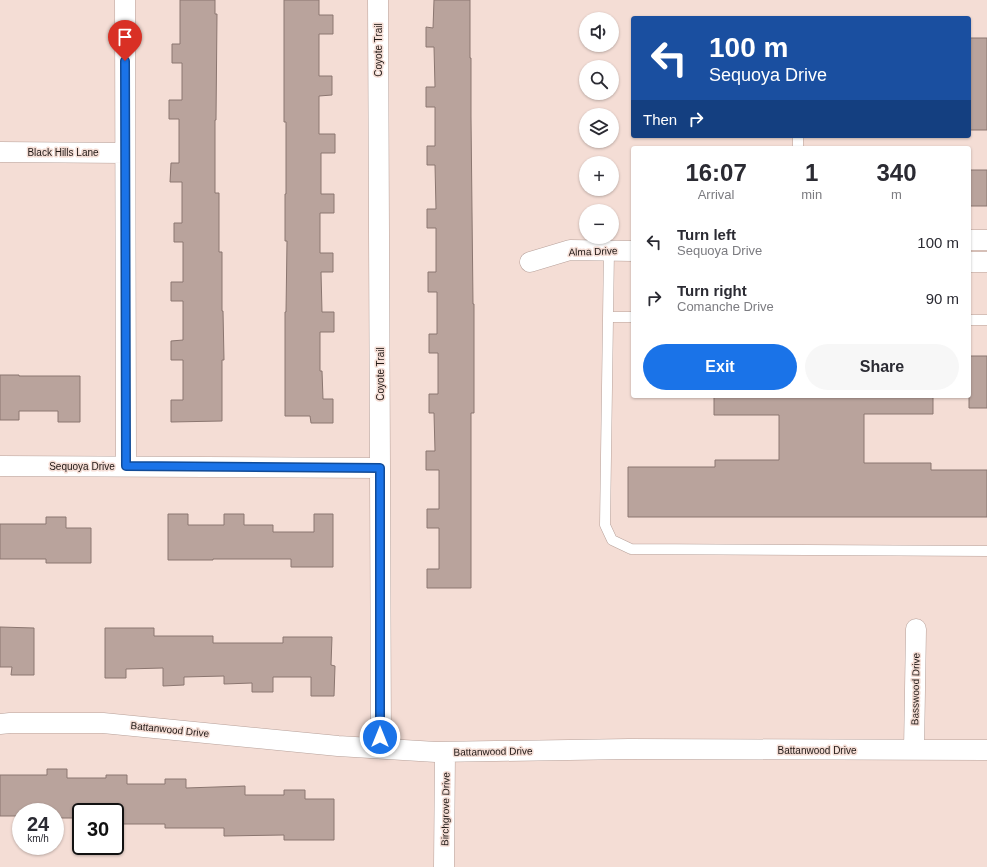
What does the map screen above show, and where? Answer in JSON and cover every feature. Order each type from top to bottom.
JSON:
[{"type":"street","points":[[125,0],[126,466]]},
{"type":"street","name":"Coyote Trail","points":[[378,0],[381,748]]},
{"type":"street","name":"Black Hills Lane","points":[[0,152],[125,152]]},
{"type":"street","points":[[971,240],[987,240]]},
{"type":"street","name":"Alma Drive","points":[[530,262],[570,250],[631,250]]},
{"type":"street","points":[[971,262],[987,262]]},
{"type":"street","name":"Sequoya Drive","points":[[0,466],[380,468]]},
{"type":"street","name":"Basswood Drive","points":[[914,750],[916,629]]},
{"type":"street","name":"Battanwood Drive","points":[[0,724],[103,723],[338,746],[445,752],[629,749],[987,750]]},
{"type":"street","name":"Birchgrove Drive","points":[[444,867],[445,752]]},
{"type":"lane","points":[[609,250],[605,525],[612,540],[631,549],[987,551]]},
{"type":"lane","points":[[608,317],[631,317]]},
{"type":"lane","points":[[971,320],[987,320]]},
{"type":"building","points":[[180,0],[215,0],[215,14],[217,14],[215,193],[219,193],[219,252],[222,252],[224,360],[222,360],[222,421],[171,422],[171,400],[183,400],[183,360],[171,360],[171,341],[183,340],[183,301],[171,301],[171,282],[183,282],[183,242],[174,242],[174,223],[182,223],[182,182],[170,182],[171,163],[179,163],[179,119],[169,119],[169,100],[182,100],[182,63],[172,63],[172,44],[180,44]]},
{"type":"building","points":[[284,0],[319,0],[319,15],[333,15],[333,34],[319,34],[319,76],[332,76],[332,95],[319,96],[319,134],[335,134],[335,153],[321,153],[321,194],[334,194],[334,213],[320,213],[320,253],[333,253],[333,272],[321,272],[322,312],[334,312],[334,332],[320,332],[320,371],[322,371],[323,399],[333,399],[333,423],[311,423],[310,416],[285,416],[287,241],[285,241],[286,122],[284,122]]},
{"type":"building","points":[[434,0],[470,0],[474,304],[474,413],[471,413],[471,588],[427,588],[427,569],[439,569],[439,528],[427,528],[427,509],[439,509],[439,470],[426,470],[426,451],[435,451],[434,413],[429,413],[429,394],[438,394],[438,353],[429,353],[429,334],[437,334],[437,292],[428,292],[428,272],[436,272],[436,228],[427,228],[427,209],[436,209],[435,165],[427,165],[427,146],[435,146],[435,107],[426,107],[426,87],[435,87],[434,47],[426,47],[426,27],[433,28]]},
{"type":"building","points":[[971,38],[987,38],[987,130],[971,130]]},
{"type":"building","points":[[971,170],[987,170],[987,206],[971,206]]},
{"type":"building","points":[[971,356],[987,356],[987,408],[969,408],[969,398],[971,398]]},
{"type":"building","points":[[0,375],[80,376],[80,422],[58,422],[58,411],[19,411],[19,420],[0,420]]},
{"type":"building","points":[[714,398],[933,398],[933,414],[864,414],[864,463],[931,463],[931,470],[987,470],[987,517],[628,517],[628,467],[715,467],[715,460],[779,460],[779,415],[714,415]]},
{"type":"building","points":[[168,514],[188,514],[188,525],[224,525],[224,514],[244,514],[244,525],[273,525],[273,532],[314,532],[314,514],[333,514],[333,567],[291,567],[291,559],[168,560]]},
{"type":"building","points":[[46,517],[66,517],[66,528],[91,528],[91,563],[46,563],[46,559],[0,559],[0,524],[46,524]]},
{"type":"building","points":[[0,627],[34,628],[34,675],[11,675],[12,667],[0,667]]},
{"type":"building","points":[[105,628],[154,628],[154,636],[213,636],[213,643],[283,643],[283,637],[332,637],[331,665],[335,666],[334,696],[311,696],[311,677],[273,677],[273,692],[252,692],[252,683],[224,684],[224,676],[184,677],[184,685],[163,686],[163,668],[126,669],[126,678],[105,678]]},
{"type":"building","points":[[47,769],[67,769],[67,778],[106,778],[106,775],[127,775],[127,784],[165,784],[165,779],[186,779],[186,788],[245,786],[245,795],[284,795],[284,790],[305,790],[305,799],[334,799],[334,840],[284,840],[284,835],[224,836],[224,828],[165,828],[165,824],[124,824],[124,803],[72,803],[72,818],[64,818],[64,803],[12,803],[12,816],[0,816],[0,775],[47,775]]},
{"type":"route","points":[[125,61],[126,466],[380,468],[380,737]]}]
